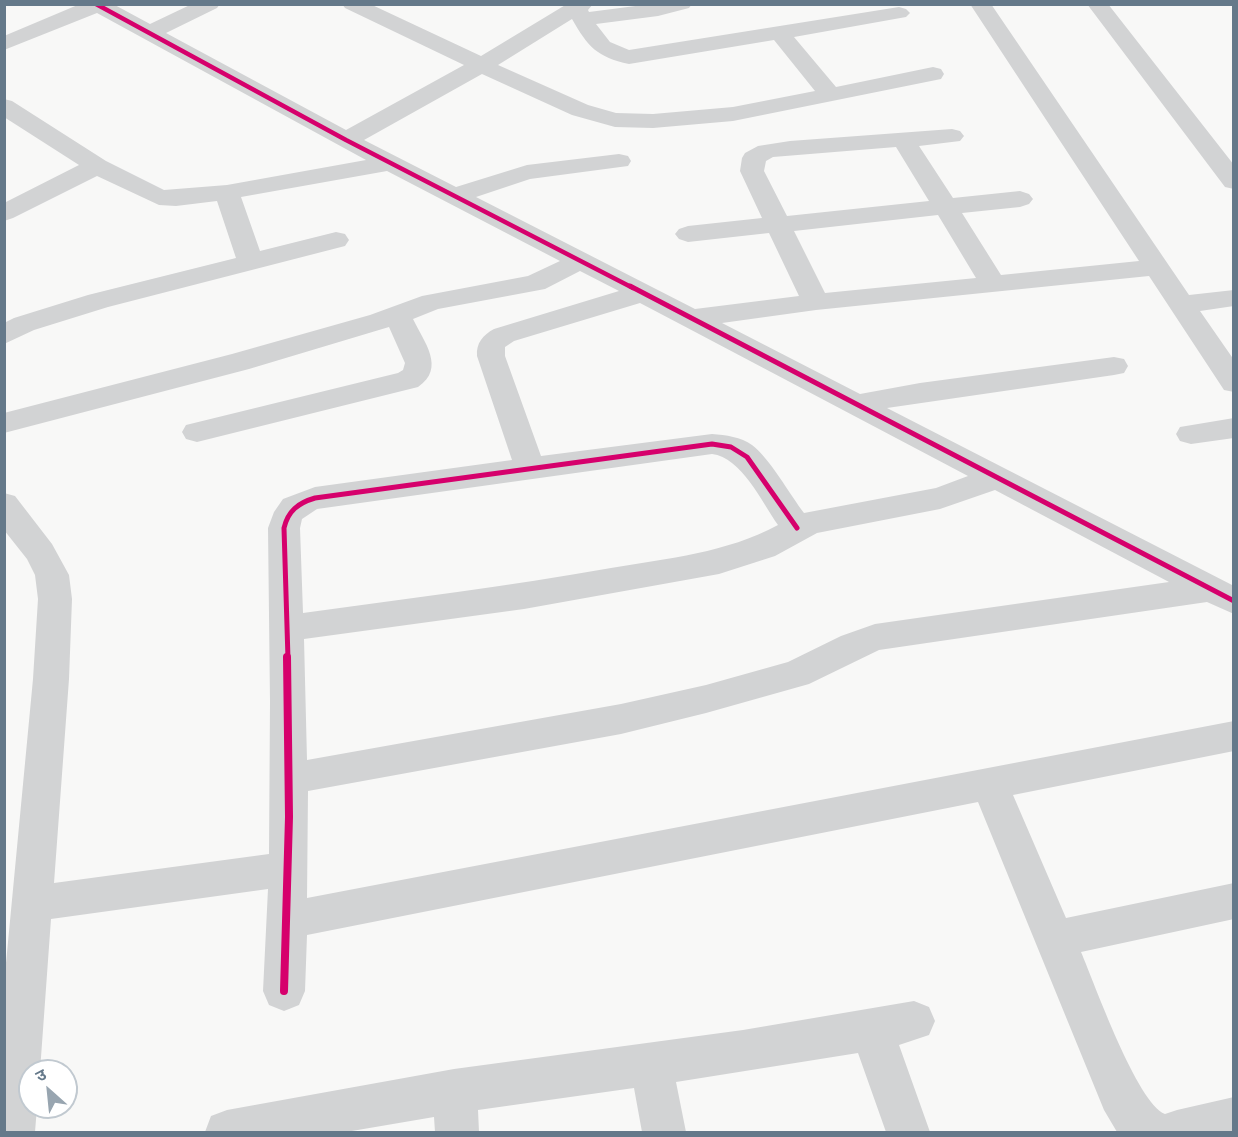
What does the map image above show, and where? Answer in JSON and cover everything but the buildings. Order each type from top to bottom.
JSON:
[{"type":"street","points":[[149,33],[210,4]]},
{"type":"street","points":[[346,140],[581,11],[649,12],[682,4]]},
{"type":"street","points":[[981,4],[1154,268],[1233,383]]},
{"type":"street","points":[[1097,4],[1233,182]]},
{"type":"street","points":[[4,44],[97,5],[389,163],[1222,595]]},
{"type":"street","points":[[369,7],[480,66],[580,110],[615,120],[653,122],[705,117],[771,107],[933,74]]},
{"type":"street","points":[[581,11],[603,49],[616,55],[629,57],[899,14]]},
{"type":"street","points":[[779,32],[830,94]]},
{"type":"street","points":[[10,117],[97,166],[159,197],[176,198],[227,192],[389,163]]},
{"type":"street","points":[[816,302],[752,171],[754,158],[767,151],[790,148],[952,136]]},
{"type":"street","points":[[904,140],[994,285]]},
{"type":"street","points":[[454,196],[527,172],[619,162]]},
{"type":"street","points":[[4,213],[97,166]]},
{"type":"street","points":[[227,192],[250,260]]},
{"type":"street","points":[[688,234],[1020,199]]},
{"type":"street","points":[[4,335],[24,324],[67,310],[250,260],[336,240]]},
{"type":"street","points":[[4,423],[239,362],[397,315],[432,302],[535,283],[580,261]]},
{"type":"street","points":[[690,318],[816,302],[1154,268]]},
{"type":"street","points":[[530,467],[491,356],[490,348],[493,341],[504,335],[643,293]]},
{"type":"street","points":[[1181,305],[1233,298]]},
{"type":"street","points":[[197,432],[408,380],[417,374],[419,363],[397,315]]},
{"type":"street","points":[[857,404],[922,391],[1055,376],[1114,366]]},
{"type":"street","points":[[1191,434],[1233,428]]},
{"type":"street","points":[[284,991],[288,920],[288,628],[284,528],[286,516],[295,505],[331,495],[712,444],[728,445],[740,450],[752,463],[796,528]]},
{"type":"street","points":[[288,628],[524,596],[719,562],[763,548],[796,528],[823,519],[940,498],[998,477]]},
{"type":"street","points":[[4,504],[7,512],[40,552],[52,575],[55,599],[32,904],[13,1032],[13,1132]]},
{"type":"street","points":[[288,779],[621,719],[706,699],[797,674],[853,645],[875,637],[1222,595]]},
{"type":"street","points":[[288,920],[1233,736]]},
{"type":"street","points":[[990,782],[1120,1094],[1131,1115],[1147,1131],[1153,1132]]},
{"type":"street","points":[[32,904],[288,869]]},
{"type":"street","points":[[1055,939],[1233,901]]},
{"type":"street","points":[[227,1132],[455,1112],[651,1064],[872,1030],[914,1021]]},
{"type":"street","points":[[872,1030],[908,1132]]},
{"type":"street","points":[[651,1064],[664,1132]]},
{"type":"street","points":[[1177,1132],[1233,1119]]},
{"type":"cycle path","points":[[96,4],[346,140],[1234,601]]},
{"type":"cycle path","points":[[284,991],[289,760],[284,528],[286,519],[295,507],[307,500],[331,495],[712,444],[731,447],[747,457],[797,528]]}]
